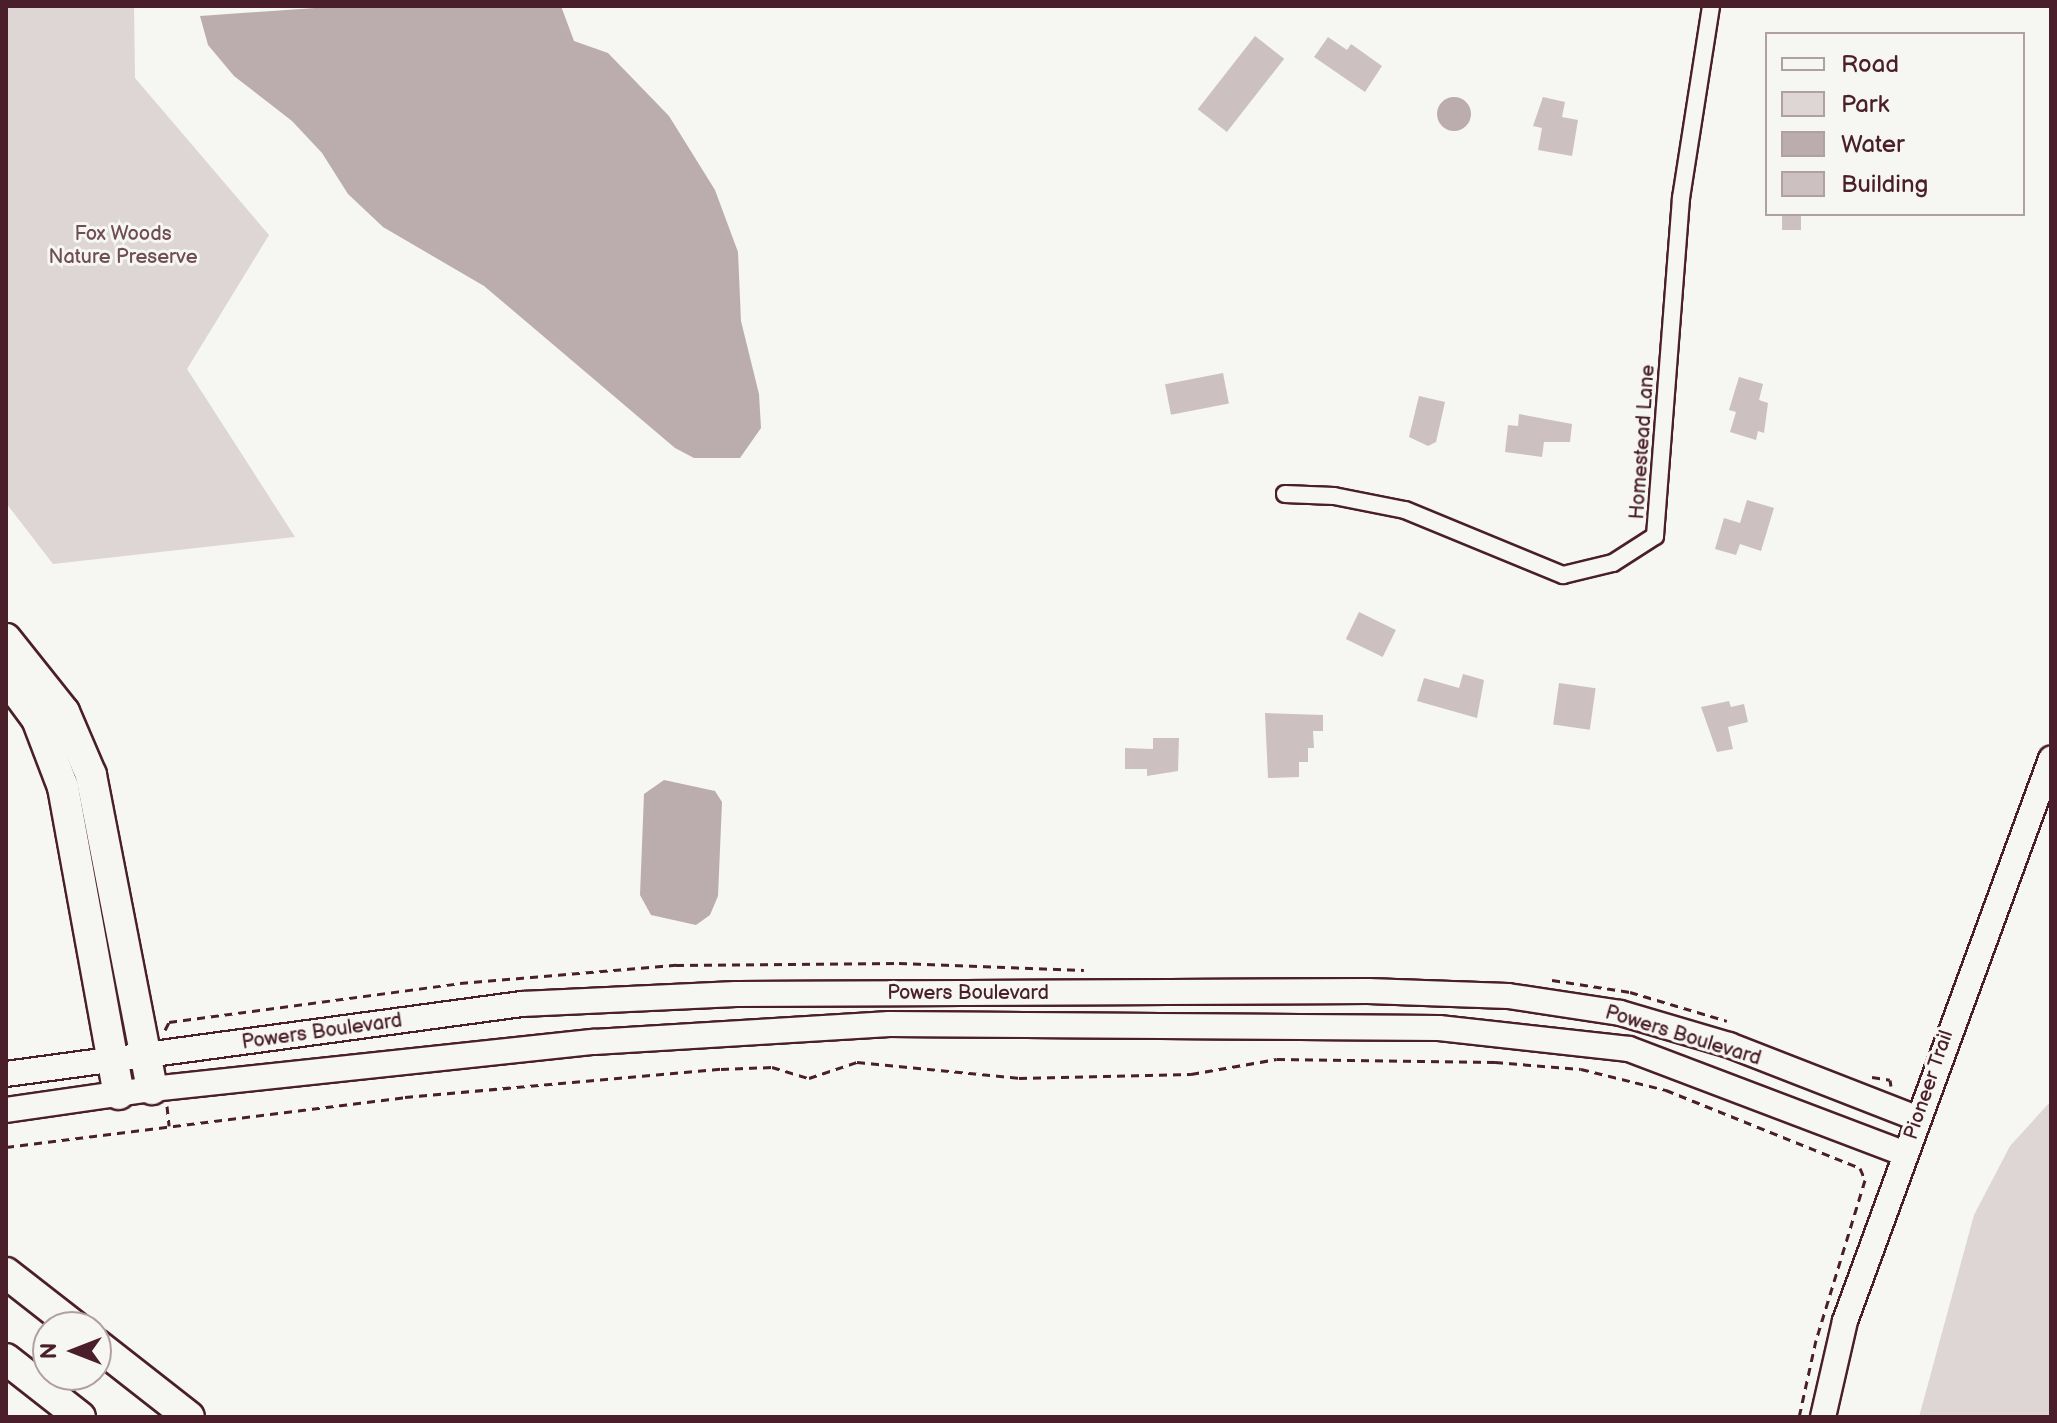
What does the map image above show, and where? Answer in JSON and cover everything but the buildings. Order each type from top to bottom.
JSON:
[{"type":"highway","points":[[6,639],[64,712],[91,775],[152,1089]]},
{"type":"highway","points":[[6,677],[37,719],[63,787],[119,1094]]},
{"type":"highway","points":[[6,1273],[55,1311]]},
{"type":"highway","points":[[112,1357],[189,1417]]},
{"type":"highway","points":[[6,1359],[80,1417]]},
{"type":"main road","name":"Pioneer Trail","points":[[1823,1417],[1845,1321],[1916,1118],[2051,759]]},
{"type":"main road","name":"Powers Boulevard","points":[[6,1074],[522,1004],[736,994],[1368,991],[1508,996],[1634,1017],[1729,1045],[1916,1118]]},
{"type":"main road","name":"Powers Boulevard","points":[[6,1110],[152,1089],[594,1042],[889,1024],[1439,1028],[1629,1049],[1905,1154]]},
{"type":"street","name":"Homestead Lane","points":[[1285,494],[1334,496],[1405,510],[1563,575],[1613,563],[1655,536],[1681,198],[1711,6]]},
{"type":"path","points":[[6,1147],[405,1097],[721,1069],[772,1067],[809,1078],[857,1062],[1019,1078],[1191,1074],[1277,1059],[1495,1062],[1581,1069],[1666,1090],[1860,1168],[1865,1180],[1816,1340],[1799,1417]]},
{"type":"green space","name":"Fox Woods Nature Preserve","points":[[6,6],[134,6],[135,78],[269,235],[187,369],[295,537],[53,564],[6,503]]},
{"type":"green space","points":[[2051,1101],[2051,1417],[1919,1417],[1974,1215],[2010,1146]]},
{"type":"water","points":[[344,6],[561,6],[574,41],[608,53],[669,116],[715,190],[738,252],[741,321],[759,394],[761,428],[740,458],[694,458],[675,448],[484,286],[383,227],[348,194],[322,153],[292,121],[234,76],[208,45],[200,16]]},
{"type":"water","points":[[1454,97],[1466,102],[1471,114],[1466,126],[1454,131],[1442,126],[1437,114],[1442,102]]},
{"type":"water","points":[[664,780],[715,791],[722,802],[718,896],[710,915],[696,925],[651,915],[640,895],[644,794]]}]
